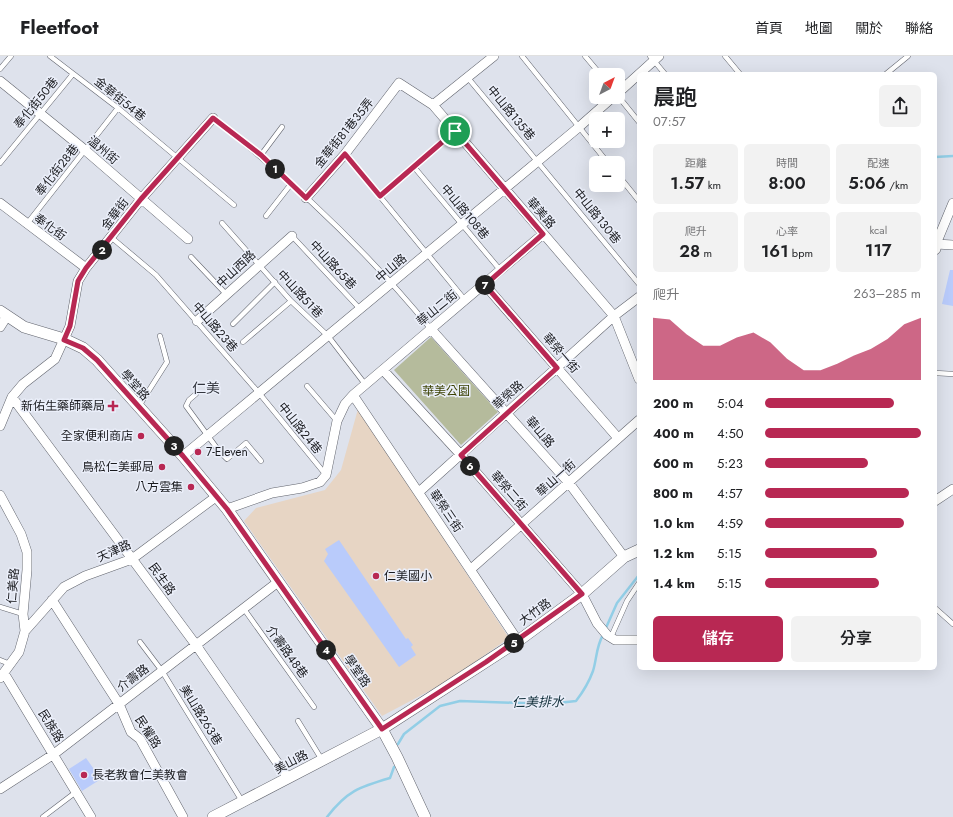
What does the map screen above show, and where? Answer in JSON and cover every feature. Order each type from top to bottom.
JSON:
[{"type":"street","points":[[433,105],[494,56]]},
{"type":"street","points":[[639,72],[654,57]]},
{"type":"street","points":[[625,85],[637,74]]},
{"type":"street","name":"溫州街","points":[[0,81],[85,150],[188,239]]},
{"type":"street","name":"華美路","points":[[399,83],[433,105],[614,316],[637,374]]},
{"type":"street","name":"金華街81巷35弄","points":[[306,198],[345,154],[399,83]]},
{"type":"street","name":"中山路","points":[[183,456],[539,161],[605,104]]},
{"type":"street","name":"金華街","points":[[64,340],[70,326],[78,281],[86,268],[112,238],[141,199],[213,118]]},
{"type":"street","name":"奉化街","points":[[0,203],[26,225],[86,268]]},
{"type":"street","points":[[937,243],[953,203]]},
{"type":"street","name":"華山二街","points":[[326,475],[337,421],[345,404],[353,395],[430,328],[485,285],[543,234]]},
{"type":"street","name":"中山西路","points":[[197,321],[292,236]]},
{"type":"street","points":[[937,246],[953,245]]},
{"type":"street","name":"華榮一街","points":[[485,285],[618,438]]},
{"type":"street","name":"華榮路","points":[[419,492],[614,316],[637,299]]},
{"type":"street","points":[[0,327],[4,314]]},
{"type":"street","name":"學堂路","points":[[4,314],[24,327],[83,348],[97,360],[217,496],[382,729],[425,817]]},
{"type":"street","name":"華山路","points":[[430,328],[568,483],[624,557]]},
{"type":"street","points":[[0,426],[12,397],[23,384],[55,359],[64,340]]},
{"type":"street","name":"華榮二街","points":[[383,370],[461,455],[582,594],[598,623],[609,636]]},
{"type":"street","name":"華榮三街","points":[[353,395],[518,641]]},
{"type":"street","name":"民生路","points":[[12,397],[196,646],[288,778]]},
{"type":"street","name":"華山一街","points":[[471,569],[637,422]]},
{"type":"street","points":[[227,509],[272,493],[302,488],[320,482],[326,475]]},
{"type":"street","points":[[937,500],[953,489]]},
{"type":"street","name":"仁美路","points":[[0,495],[21,534],[27,552],[23,614],[25,631],[19,652],[2,675]]},
{"type":"street","name":"天津路","points":[[25,631],[64,587],[85,576],[132,558],[217,496]]},
{"type":"street","name":"大竹路","points":[[382,729],[518,641],[582,594],[624,557],[637,551]]},
{"type":"street","name":"介壽路","points":[[0,789],[54,754],[278,582]]},
{"type":"street","name":"民權路","points":[[52,600],[119,704],[131,732],[140,739],[183,817]]},
{"type":"street","points":[[609,636],[615,640],[637,640]]},
{"type":"street","name":"民族路","points":[[2,675],[54,754],[91,817]]},
{"type":"street","name":"美山路","points":[[212,817],[382,729]]},
{"type":"lane","points":[[0,69],[11,56]]},
{"type":"lane","name":"金華街54巷","points":[[50,56],[118,108],[234,205]]},
{"type":"lane","points":[[522,56],[602,156]]},
{"type":"lane","points":[[585,56],[595,68]]},
{"type":"lane","points":[[725,56],[738,72]]},
{"type":"lane","points":[[888,72],[908,56]]},
{"type":"lane","points":[[654,57],[664,72]]},
{"type":"lane","name":"奉化街50巷","points":[[0,163],[73,74]]},
{"type":"lane","name":"中山路135巷","points":[[468,78],[539,161]]},
{"type":"lane","points":[[624,104],[637,120]]},
{"type":"lane","name":"奉化街28巷","points":[[26,225],[118,108]]},
{"type":"lane","points":[[213,118],[261,155],[339,228],[393,282],[430,328]]},
{"type":"lane","points":[[261,155],[282,127]]},
{"type":"lane","points":[[380,196],[455,131]]},
{"type":"lane","points":[[345,154],[465,300]]},
{"type":"lane","name":"中山路130巷","points":[[539,161],[637,282]]},
{"type":"lane","name":"中山路108巷","points":[[414,167],[501,271]]},
{"type":"lane","points":[[266,216],[291,184]]},
{"type":"lane","points":[[625,184],[637,199]]},
{"type":"lane","name":"中山路51巷","points":[[222,223],[260,264],[291,301],[328,336],[366,384]]},
{"type":"lane","name":"中山路65巷","points":[[292,236],[360,309]]},
{"type":"lane","name":"中山路23巷","points":[[112,238],[156,275],[259,393]]},
{"type":"lane","points":[[191,257],[226,294]]},
{"type":"lane","points":[[234,324],[275,282]]},
{"type":"lane","points":[[243,342],[291,301]]},
{"type":"lane","points":[[138,407],[167,362],[160,336]]},
{"type":"lane","points":[[937,373],[953,374]]},
{"type":"lane","points":[[307,386],[337,421]]},
{"type":"lane","name":"中山路24巷","points":[[259,393],[326,475]]},
{"type":"lane","points":[[196,394],[189,400],[186,406],[227,459],[246,443],[261,461]]},
{"type":"lane","points":[[609,636],[627,601],[637,586]]},
{"type":"lane","points":[[0,607],[23,614]]},
{"type":"lane","name":"介壽路48巷","points":[[244,609],[314,707]]},
{"type":"lane","points":[[937,610],[953,624]]},
{"type":"lane","name":"美山路263巷","points":[[140,642],[162,671],[242,801]]},
{"type":"lane","points":[[0,660],[10,664]]},
{"type":"lane","points":[[298,721],[322,760]]},
{"type":"lane","points":[[43,817],[76,792]]},
{"type":"shaded area","name":"仁美國小","points":[[358,409],[509,638],[448,681],[382,716],[244,521],[256,508],[325,490],[341,470]]},
{"type":"green space","name":"華美公園","points":[[431,337],[498,412],[461,445],[394,370]]},
{"type":"building","points":[[950,270],[953,270],[953,306],[942,304]]},
{"type":"building","points":[[339,540],[406,639],[408,638],[413,645],[411,647],[416,655],[399,667],[324,561],[328,554],[325,549]]},
{"type":"building","name":"長老教會仁美教會","points":[[86,758],[101,779],[82,791],[69,769]]},
{"type":"waterway","name":"仁美排水","points":[[937,157],[953,156]]},
{"type":"waterway","name":"仁美排水","points":[[605,630],[617,603],[637,578]]},
{"type":"waterway","name":"仁美排水","points":[[398,744],[404,734],[440,706],[460,701],[549,704],[576,701],[586,687],[591,675],[599,644],[603,635]]},
{"type":"waterway","name":"仁美排水","points":[[327,817],[341,801],[354,791],[390,778],[394,767]]},
{"type":"place","name":"新佑生藥師藥局","points":[[113,406]]},
{"type":"place","name":"全家便利商店","points":[[141,436]]},
{"type":"place","name":"7-Eleven","points":[[198,452]]},
{"type":"place","name":"鳥松仁美郵局","points":[[162,467]]},
{"type":"place","name":"八方雲集","points":[[191,487]]},
{"type":"place","name":"仁美國小","points":[[376,576]]},
{"type":"place","name":"長老教會仁美教會","points":[[84,775]]},
{"type":"district","name":"仁美","points":[[206,388]]},
{"type":"route","points":[[213,118],[261,155],[306,198],[345,154],[380,196],[455,131],[543,234],[485,285],[557,368],[461,455],[582,594],[518,641],[382,729],[217,496],[97,360],[83,348],[64,340],[70,326],[78,281],[86,268],[112,238],[141,199],[213,118]]}]
